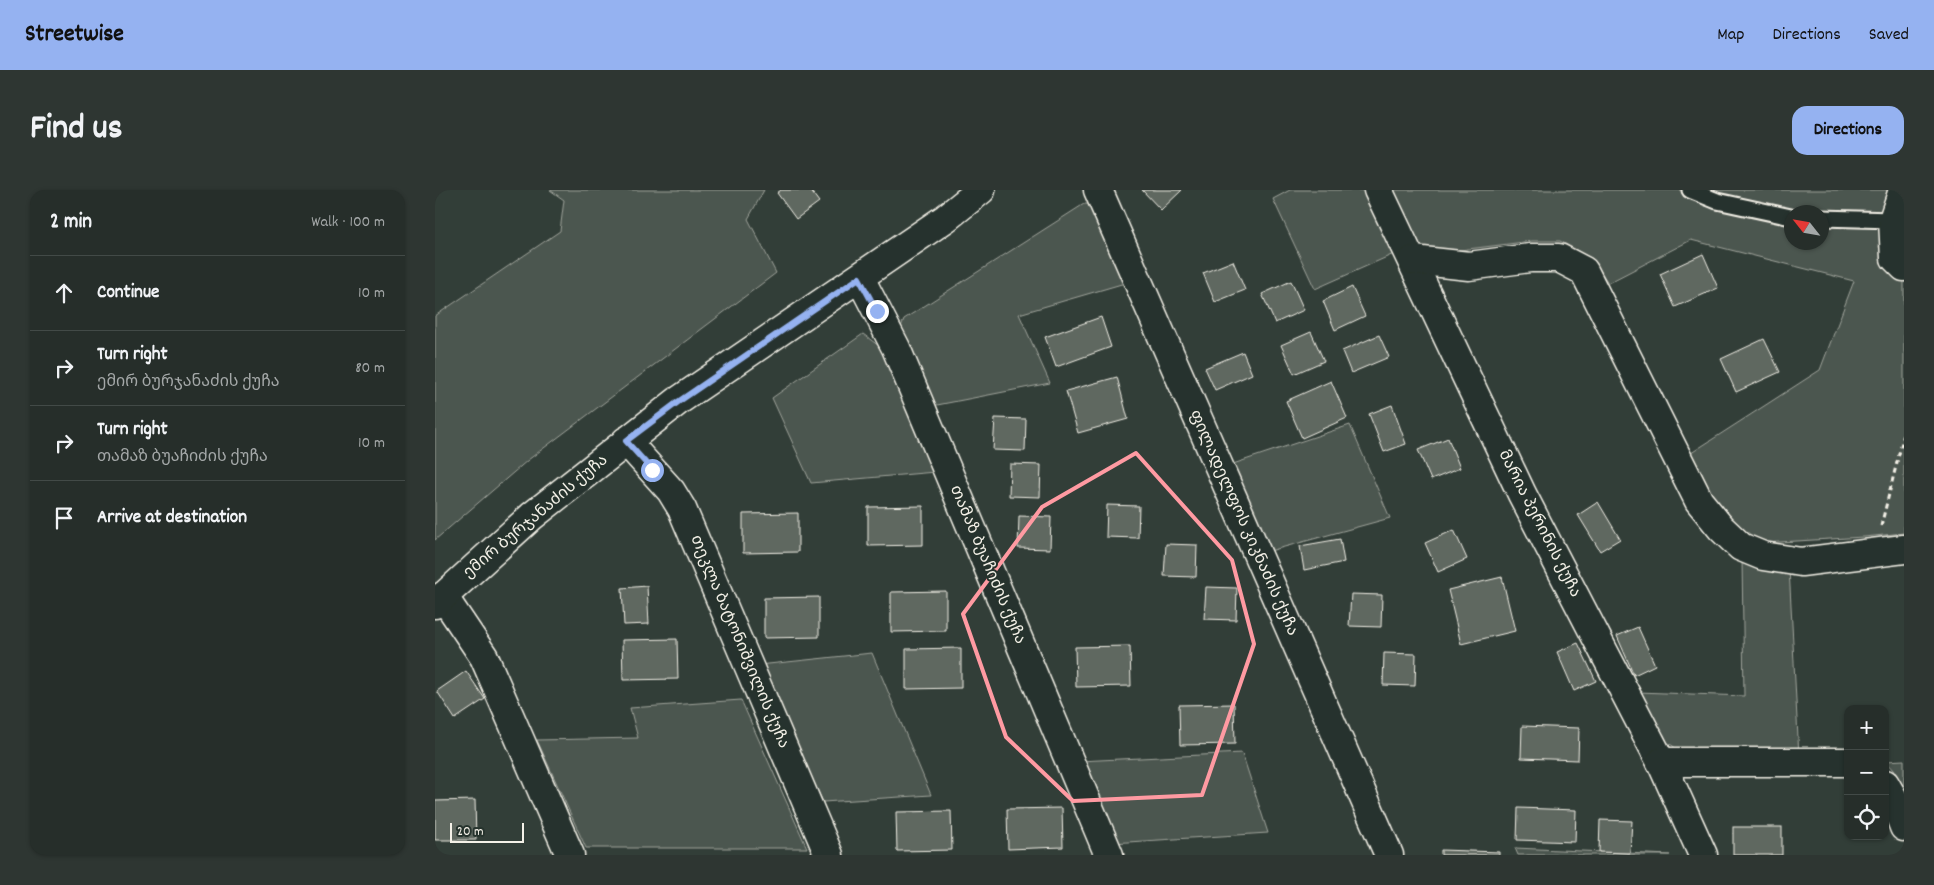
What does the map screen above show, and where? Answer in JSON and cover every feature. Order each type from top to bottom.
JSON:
[{"type":"street","name":"ემირ ბურჯანაძის ქუჩა","points":[[439,600],[531,516],[626,441],[678,402],[947,218],[981,190]]},
{"type":"street","name":"ფილადელფოს კიკნაძის ქუჩა","points":[[1098,190],[1389,855]]},
{"type":"street","name":"მარია პერინის ქუჩა","points":[[1378,190],[1413,260],[1522,494],[1661,762],[1703,855]]},
{"type":"street","points":[[1903,190],[1893,220],[1895,258],[1904,266]]},
{"type":"street","points":[[1413,260],[1469,266],[1531,258],[1559,258],[1584,272],[1699,501],[1721,528],[1741,546],[1763,556],[1801,562],[1904,548]]},
{"type":"street","name":"თამაზ ბუაჩიძის ქუჩა","points":[[859,278],[896,348],[1109,855]]},
{"type":"street","name":"თეკლა ბატონიშვილის ქუჩა","points":[[626,441],[671,491],[682,509],[829,855]]},
{"type":"street","points":[[439,600],[485,657],[570,855]]},
{"type":"street","points":[[1661,762],[1844,762]]},
{"type":"street","points":[[1889,791],[1904,827]]},
{"type":"lane","points":[[1690,190],[1717,200],[1784,215]]},
{"type":"lane","points":[[1829,218],[1893,220]]},
{"type":"path","points":[[1874,552],[1904,434]]},
{"type":"highlighted area","points":[[1136,453],[1232,560],[1254,644],[1202,795],[1073,801],[1006,737],[963,614],[1042,507]]},
{"type":"shaded area","points":[[550,190],[764,190],[748,219],[776,273],[528,460],[435,540],[435,316],[560,231],[564,200]]},
{"type":"shaded area","points":[[1290,190],[1366,190],[1396,253],[1315,289],[1273,199]]},
{"type":"shaded area","points":[[1390,190],[1895,190],[1879,247],[1890,266],[1904,280],[1904,533],[1763,543],[1743,534],[1723,519],[1685,457],[1820,370],[1854,281],[1691,240],[1608,283],[1593,259],[1560,241],[1532,241],[1420,255]]},
{"type":"shaded area","points":[[1084,204],[1093,204],[1125,283],[1019,314],[1050,383],[932,406],[905,341],[901,327],[904,319]]},
{"type":"shaded area","points":[[863,334],[883,349],[935,472],[811,483],[772,398]]},
{"type":"shaded area","points":[[1350,425],[1390,518],[1266,552],[1233,464]]},
{"type":"shaded area","points":[[1742,560],[1789,568],[1799,757],[1676,748],[1658,736],[1638,692],[1744,696]]},
{"type":"shaded area","points":[[872,653],[931,795],[823,802],[759,665]]},
{"type":"shaded area","points":[[741,700],[807,848],[586,848],[537,740],[638,738],[630,708]]},
{"type":"shaded area","points":[[1242,753],[1268,833],[1112,843],[1079,761]]},
{"type":"shaded area","points":[[1904,760],[1904,795],[1895,771],[1889,764],[1889,761]]},
{"type":"shaded area","points":[[1515,848],[1670,855],[1518,855]]},
{"type":"building","points":[[781,190],[810,190],[819,202],[796,219],[777,193]]},
{"type":"building","points":[[1142,190],[1182,190],[1161,210]]},
{"type":"building","points":[[1703,254],[1718,288],[1675,307],[1660,274]]},
{"type":"building","points":[[1233,261],[1245,290],[1215,302],[1203,273]]},
{"type":"building","points":[[1291,281],[1304,310],[1275,323],[1262,294]]},
{"type":"building","points":[[1352,287],[1365,316],[1335,330],[1323,301]]},
{"type":"building","points":[[1101,317],[1111,347],[1056,367],[1045,337]]},
{"type":"building","points":[[1311,332],[1324,361],[1294,374],[1281,345]]},
{"type":"building","points":[[1379,335],[1389,357],[1351,373],[1342,351]]},
{"type":"building","points":[[1764,339],[1780,372],[1736,392],[1721,359]]},
{"type":"building","points":[[1243,352],[1252,374],[1215,390],[1205,368]]},
{"type":"building","points":[[1117,377],[1128,419],[1078,433],[1066,391]]},
{"type":"building","points":[[1331,381],[1347,418],[1302,438],[1286,401]]},
{"type":"building","points":[[1392,405],[1406,444],[1384,452],[1369,414]]},
{"type":"building","points":[[995,418],[1026,419],[1025,451],[993,450]]},
{"type":"building","points":[[1448,438],[1460,468],[1431,480],[1418,450]]},
{"type":"building","points":[[1010,464],[1041,465],[1040,497],[1009,496]]},
{"type":"building","points":[[1598,502],[1620,539],[1600,551],[1578,515]]},
{"type":"building","points":[[1107,505],[1139,506],[1138,538],[1106,537]]},
{"type":"building","points":[[923,506],[923,545],[868,546],[868,507]]},
{"type":"building","points":[[798,513],[798,552],[743,553],[743,514]]},
{"type":"building","points":[[1019,516],[1051,517],[1050,549],[1018,548]]},
{"type":"building","points":[[1454,530],[1467,559],[1438,572],[1425,543]]},
{"type":"building","points":[[1340,539],[1344,562],[1304,570],[1300,546]]},
{"type":"building","points":[[1166,544],[1197,545],[1196,577],[1164,576]]},
{"type":"building","points":[[1502,577],[1515,631],[1461,644],[1448,590]]},
{"type":"building","points":[[647,586],[649,624],[624,625],[622,588]]},
{"type":"building","points":[[1206,587],[1237,588],[1236,620],[1204,619]]},
{"type":"building","points":[[946,591],[946,631],[891,632],[891,592]]},
{"type":"building","points":[[1351,594],[1382,595],[1381,627],[1349,626]]},
{"type":"building","points":[[819,597],[819,637],[764,638],[764,598]]},
{"type":"building","points":[[1638,627],[1655,665],[1634,675],[1617,636]]},
{"type":"building","points":[[677,639],[678,679],[623,680],[622,640]]},
{"type":"building","points":[[1578,643],[1596,681],[1574,691],[1557,652]]},
{"type":"building","points":[[1130,646],[1131,686],[1076,687],[1075,647]]},
{"type":"building","points":[[961,648],[961,688],[906,689],[906,649]]},
{"type":"building","points":[[1384,653],[1416,654],[1415,686],[1383,685]]},
{"type":"building","points":[[466,671],[485,699],[455,719],[437,691]]},
{"type":"building","points":[[1234,704],[1235,744],[1180,745],[1179,705]]},
{"type":"building","points":[[1522,726],[1579,728],[1578,760],[1521,758]]},
{"type":"building","points":[[475,800],[476,840],[435,840],[435,801]]},
{"type":"building","points":[[1062,808],[1063,847],[1008,849],[1007,809]]},
{"type":"building","points":[[1518,808],[1576,810],[1575,842],[1517,840]]},
{"type":"building","points":[[951,811],[952,850],[897,851],[896,812]]},
{"type":"building","points":[[1600,820],[1632,821],[1630,853],[1599,852]]},
{"type":"building","points":[[1733,827],[1782,827],[1782,855],[1733,855]]},
{"type":"building","points":[[1441,850],[1499,852],[1499,855],[1441,855]]},
{"type":"route","points":[[652,470],[626,441],[678,402],[859,278],[877,311]]}]
